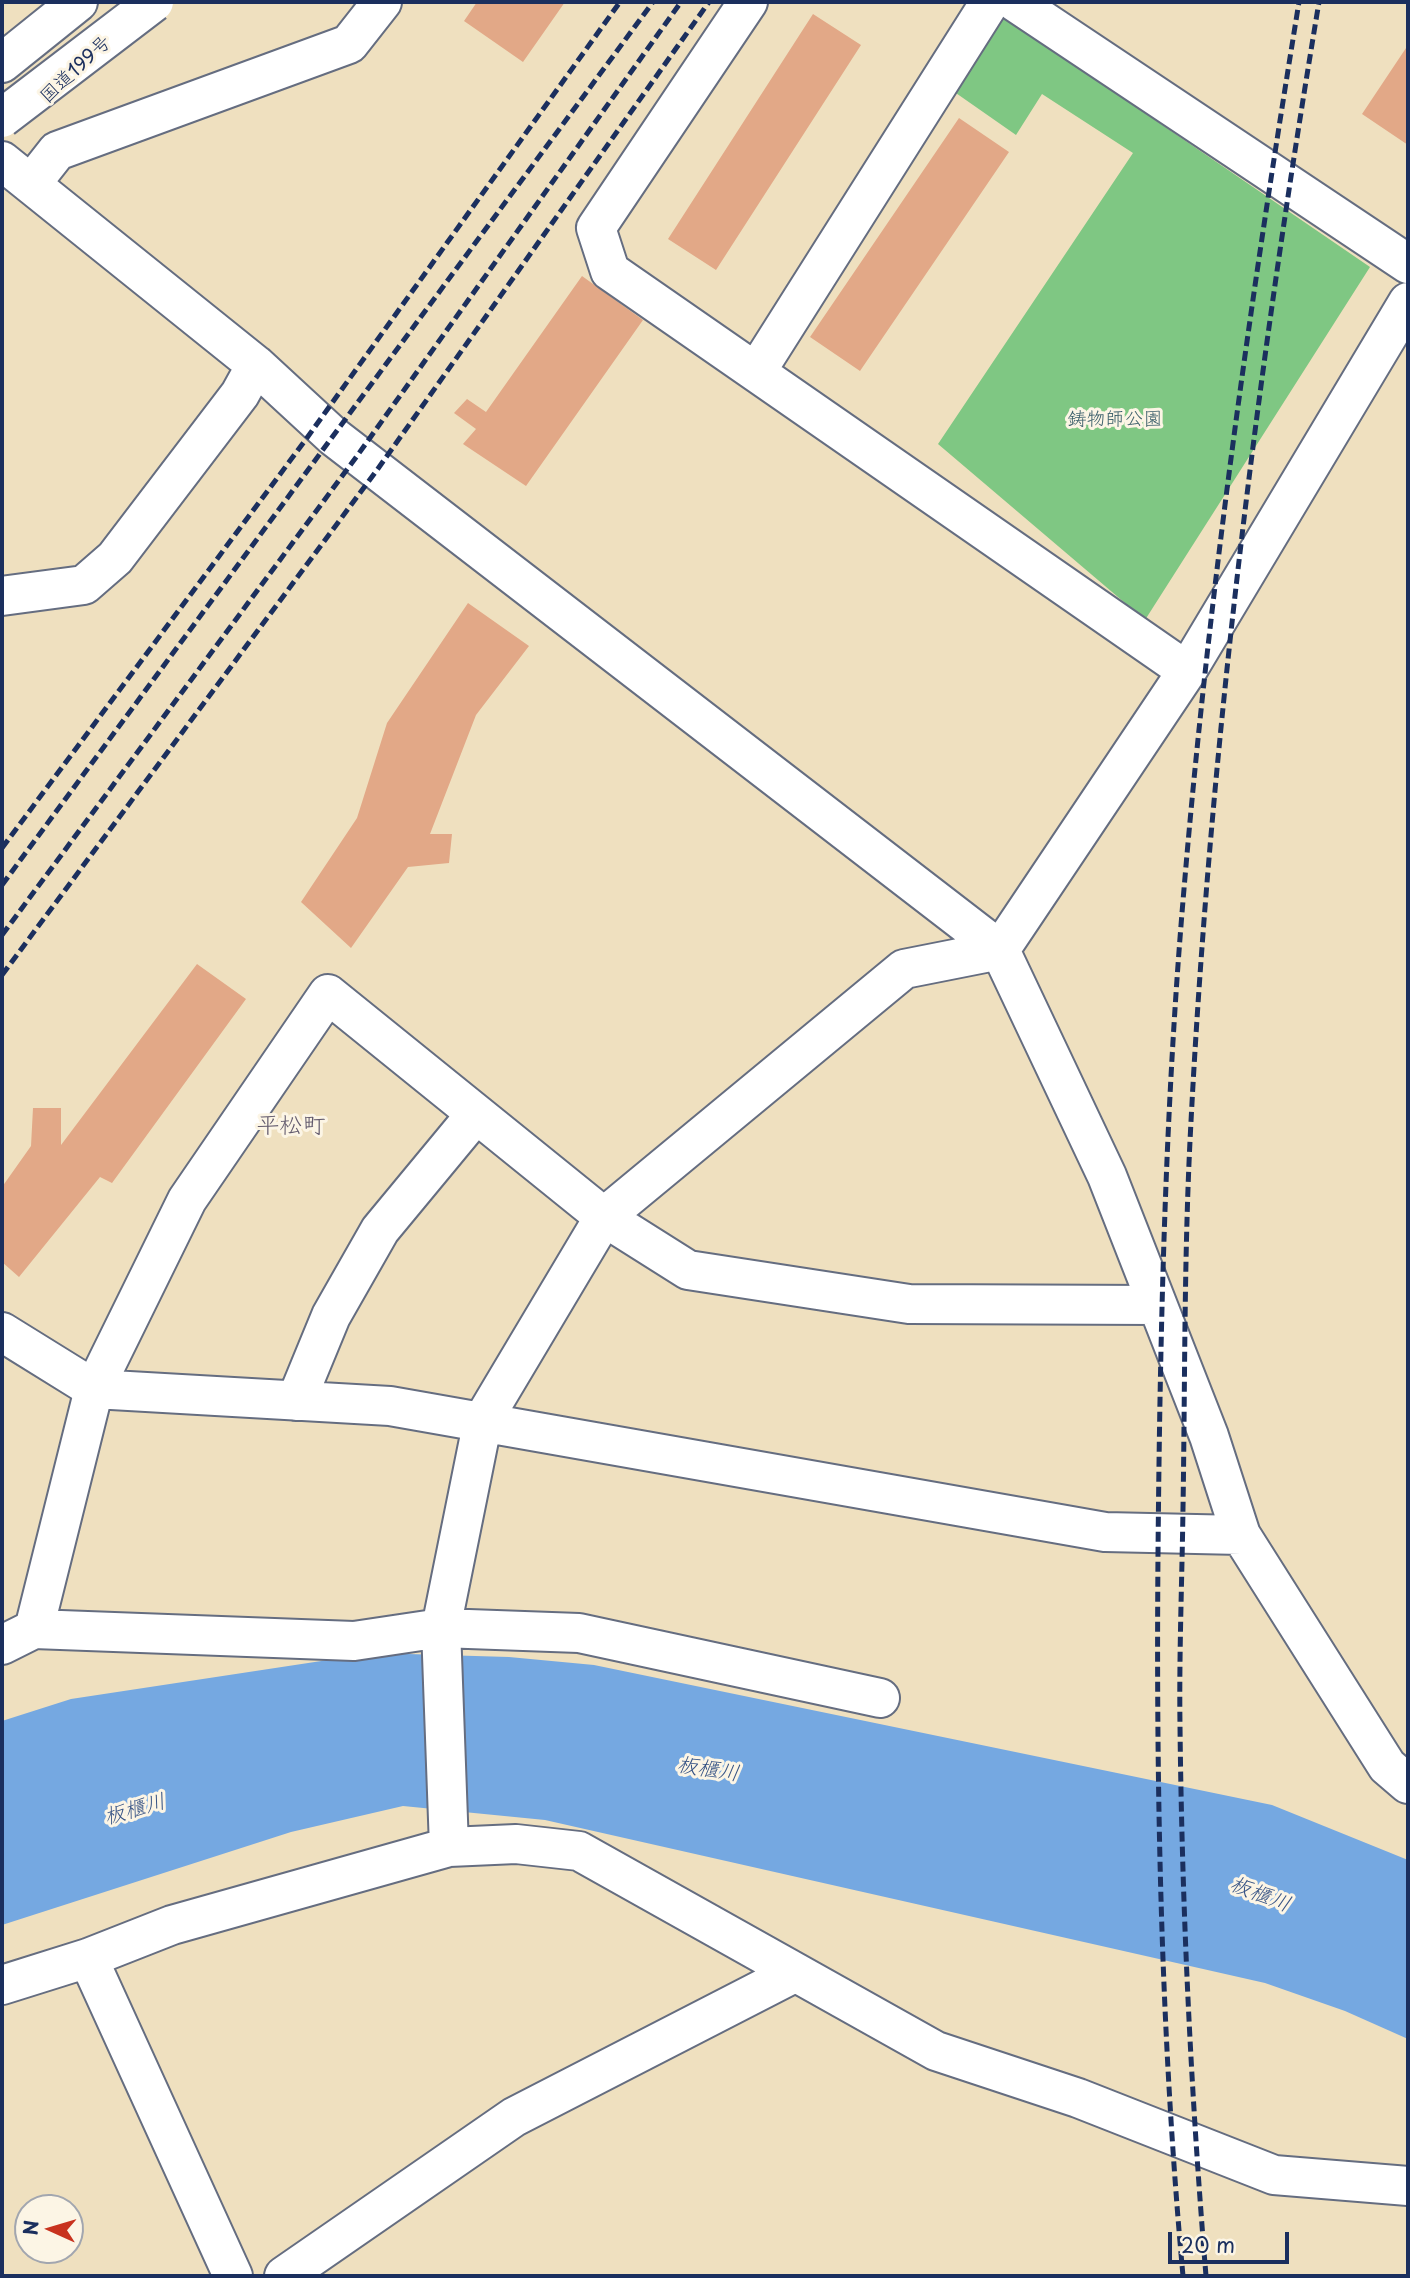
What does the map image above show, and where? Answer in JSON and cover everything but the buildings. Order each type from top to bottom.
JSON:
[{"type":"main road","points":[[2,63],[78,2]]},
{"type":"main road","points":[[2,118],[152,2]]},
{"type":"main road","name":"国道199号","points":[[2,139],[152,2]]},
{"type":"main road","points":[[31,184],[57,151],[349,44],[382,2]]},
{"type":"main road","points":[[748,2],[596,229],[610,271],[1187,671]]},
{"type":"main road","points":[[756,372],[990,2]]},
{"type":"main road","points":[[1015,2],[1408,264]]},
{"type":"main road","points":[[2,161],[256,365],[334,437],[1000,950],[1107,1176],[1209,1436],[1241,1535],[1387,1766],[1408,1784]]},
{"type":"main road","points":[[450,1829],[442,1636],[483,1420],[604,1217],[904,969],[1000,950],[1187,671],[1408,302]]},
{"type":"main road","points":[[2,596],[84,585],[115,558],[240,394],[256,365]]},
{"type":"main road","points":[[880,1698],[579,1633],[354,1641],[18,1637],[94,1389],[187,1200],[328,994],[604,1217],[688,1270],[909,1304],[1157,1305]]},
{"type":"main road","points":[[296,1401],[331,1316],[380,1230],[476,1114]]},
{"type":"main road","points":[[2,1332],[94,1389],[390,1406],[483,1420],[1105,1532],[1241,1535]]},
{"type":"main road","points":[[2,1985],[88,1958],[172,1925],[450,1829],[516,1844],[579,1851],[936,2051],[1078,2098],[1274,2175],[1408,2186]]},
{"type":"main road","points":[[88,1958],[233,2276]]},
{"type":"main road","points":[[284,2276],[514,2117],[794,1973]]},
{"type":"green space","name":"鋳物師公園","points":[[1000,14],[1370,267],[1145,620],[938,444],[1133,153],[1042,94],[1016,135],[953,91]]},
{"type":"water","name":"板櫃川","points":[[374,1653],[509,1657],[594,1665],[1272,1805],[1408,1860],[1408,2039],[1345,2011],[1265,1983],[545,1820],[403,1806],[291,1832],[2,1925],[2,1721],[71,1699]]},
{"type":"railway","points":[[2,848],[304,442],[620,2]]},
{"type":"railway","points":[[2,885],[653,2]]},
{"type":"railway","points":[[2,935],[357,456],[681,2]]},
{"type":"railway","points":[[2,975],[377,470],[709,2]]},
{"type":"railway","points":[[1183,2276],[1165,2006],[1158,1735],[1160,1388],[1172,1055],[1194,778],[1219,555],[1264,223],[1299,2]]},
{"type":"railway","points":[[1206,2276],[1188,2001],[1180,1726],[1190,1141],[1209,855],[1238,570],[1275,285],[1319,2]]},
{"type":"district","name":"平松町","points":[[291,1127]]}]
